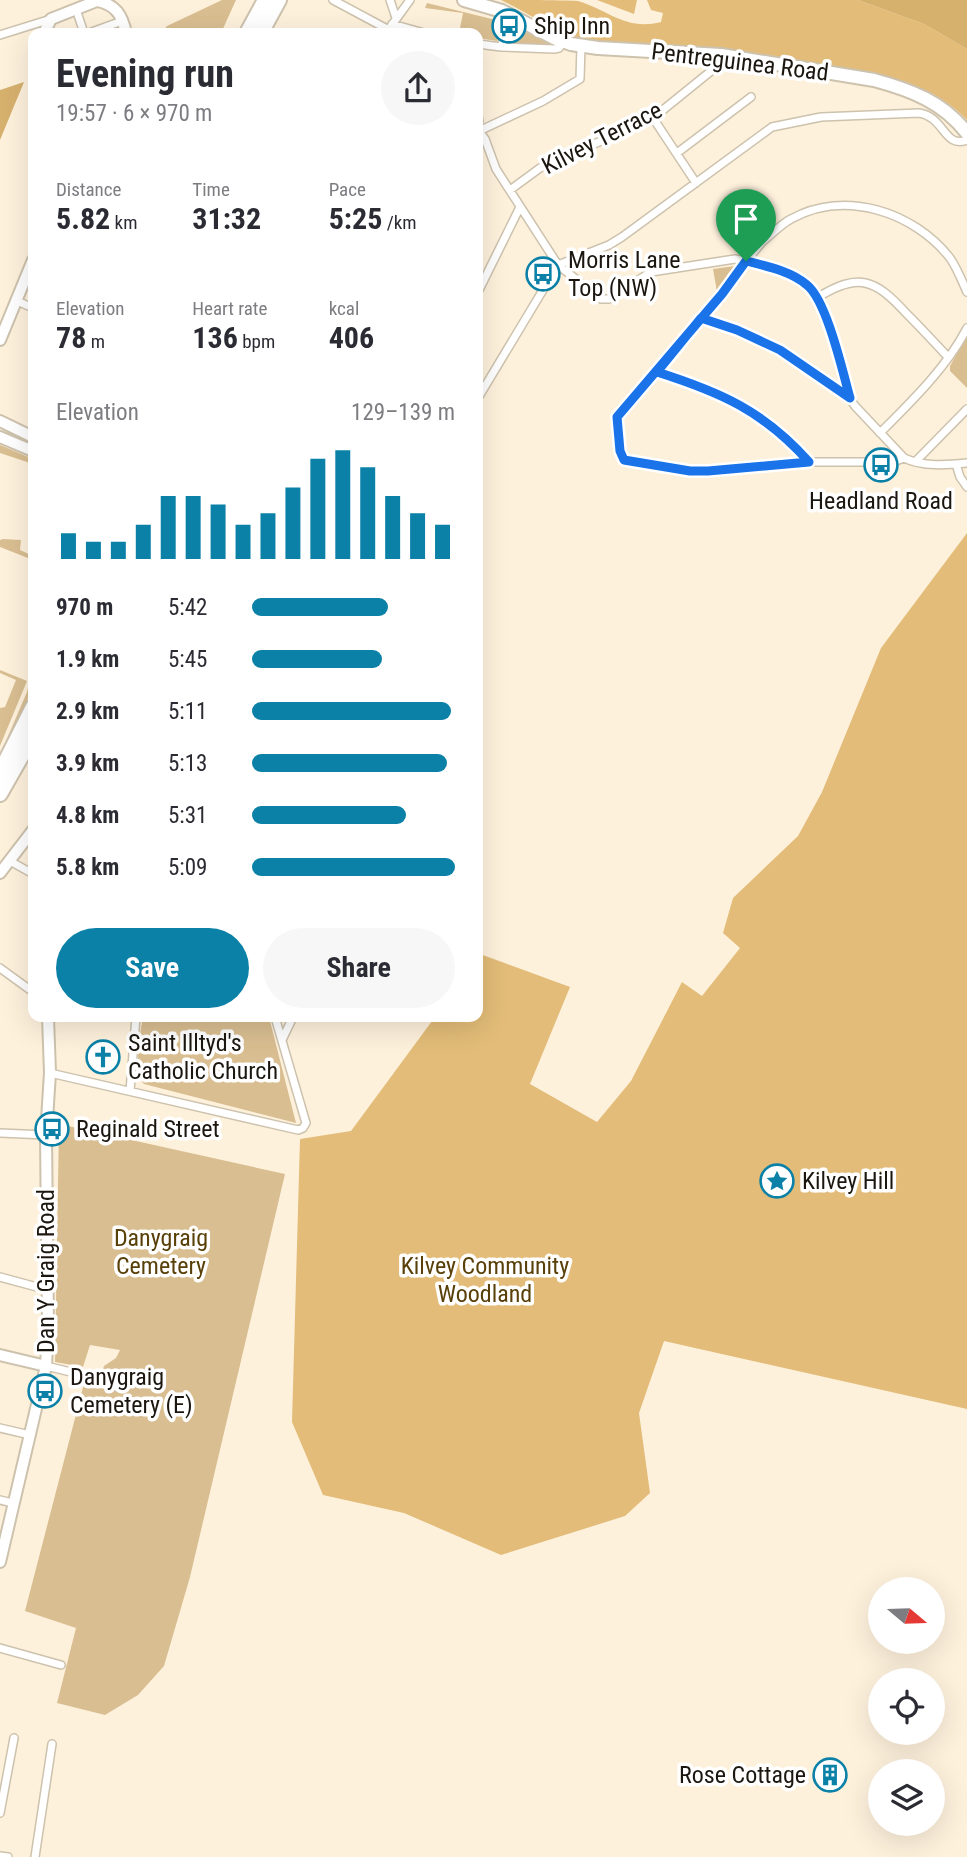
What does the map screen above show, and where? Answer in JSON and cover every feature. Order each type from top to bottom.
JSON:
[{"type":"highway","points":[[250,28],[265,0]]},
{"type":"highway","points":[[264,28],[279,0]]},
{"type":"highway","points":[[0,772],[28,717]]},
{"type":"highway","points":[[0,794],[28,745]]},
{"type":"main road","points":[[464,0],[502,10],[563,42]]},
{"type":"main road","name":"Pentreguinea Road","points":[[563,42],[581,46],[721,55],[823,70],[898,86],[940,107],[967,133]]},
{"type":"street","points":[[0,35],[98,0],[120,11],[125,28]]},
{"type":"street","points":[[333,0],[391,27]]},
{"type":"street","points":[[390,0],[391,27]]},
{"type":"street","points":[[391,27],[410,0]]},
{"type":"street","points":[[76,9],[84,28]]},
{"type":"street","points":[[94,28],[120,11]]},
{"type":"street","points":[[46,28],[51,19]]},
{"type":"street","points":[[501,47],[506,31]]},
{"type":"street","name":"Pentreguinea Road","points":[[483,45],[554,49],[559,48],[563,42]]},
{"type":"street","points":[[483,131],[580,79],[581,46]]},
{"type":"street","name":"Kilvey Terrace","points":[[510,190],[540,168],[653,118],[716,67],[721,55]]},
{"type":"street","points":[[677,153],[751,97]]},
{"type":"street","points":[[483,387],[558,265],[609,245],[772,127],[821,117],[926,114],[939,122],[952,141],[957,143],[967,140]]},
{"type":"street","points":[[653,118],[696,183]]},
{"type":"street","points":[[483,137],[496,169],[558,265],[601,299],[609,299],[651,272],[734,259],[771,267],[809,286],[817,298],[838,354],[850,398]]},
{"type":"street","points":[[483,282],[520,207]]},
{"type":"street","points":[[967,292],[951,259],[921,230],[898,216],[860,207],[821,207],[791,219],[762,242],[617,417],[620,451],[624,460],[690,471],[809,462],[910,460],[936,465],[967,463]]},
{"type":"street","points":[[0,340],[28,273]]},
{"type":"street","points":[[817,298],[837,285],[856,282],[872,284],[889,293],[948,357]]},
{"type":"street","points":[[17,301],[28,306]]},
{"type":"street","points":[[701,318],[737,330],[780,350],[850,398],[880,433],[910,460]]},
{"type":"street","points":[[880,433],[948,357],[967,328]]},
{"type":"street","points":[[657,372],[726,397],[750,410],[775,428],[809,462]]},
{"type":"street","points":[[910,460],[967,410]]},
{"type":"street","points":[[0,421],[28,435]]},
{"type":"street","points":[[0,437],[28,449]]},
{"type":"street","points":[[956,464],[967,487]]},
{"type":"street","points":[[0,873],[28,837]]},
{"type":"street","points":[[10,861],[28,871]]},
{"type":"street","points":[[0,968],[28,988]]},
{"type":"street","name":"Dan Y Graig Road","points":[[0,1562],[46,1366],[46,1135],[50,1073],[48,1022]]},
{"type":"street","points":[[130,1091],[136,1022]]},
{"type":"street","points":[[50,1073],[298,1130],[306,1123],[277,1022]]},
{"type":"street","points":[[282,1040],[291,1022]]},
{"type":"street","points":[[0,1133],[46,1135]]},
{"type":"street","points":[[0,1278],[48,1290]]},
{"type":"street","points":[[0,1354],[108,1381],[117,1387]]},
{"type":"street","points":[[0,1428],[30,1435]]},
{"type":"street","points":[[0,1500],[13,1503]]},
{"type":"street","points":[[0,1648],[61,1665]]},
{"type":"street","points":[[0,1813],[14,1738]]},
{"type":"street","points":[[34,1857],[52,1744]]},
{"type":"street","points":[[0,1856],[8,1857]]},
{"type":"green space","points":[[222,0],[236,0],[223,28],[165,28]]},
{"type":"green space","points":[[501,0],[578,1],[627,22],[648,24],[661,22],[663,13],[651,10],[647,0],[858,0],[924,24],[967,49],[967,120],[931,93],[889,77],[717,48],[595,42],[561,31]]},
{"type":"green space","points":[[597,0],[637,0],[634,14]]},
{"type":"green space","points":[[427,3],[504,22],[497,41],[483,39],[483,28],[460,28],[463,13],[425,8]]},
{"type":"green space","points":[[512,26],[554,45],[508,44],[506,41]]},
{"type":"green space","points":[[737,268],[717,292],[713,269]]},
{"type":"green space","points":[[967,335],[967,388],[950,371],[950,366]]},
{"type":"green space","points":[[0,445],[28,457],[28,462],[0,453]]},
{"type":"green space","name":"Kilvey Community Woodland","points":[[967,533],[967,1409],[664,1341],[639,1413],[650,1493],[625,1516],[501,1555],[404,1513],[323,1495],[292,1422],[300,1139],[351,1131],[431,1022],[483,1022],[483,955],[570,987],[530,1084],[597,1122],[631,1081],[682,982],[702,996],[740,948],[723,933],[733,898],[798,836],[822,792],[881,648]]},
{"type":"green space","points":[[0,540],[21,540],[20,550],[28,554],[28,558],[0,547]]},
{"type":"green space","points":[[0,670],[27,681],[0,746],[0,708],[5,707],[16,680],[0,673]]},
{"type":"green space","points":[[28,688],[23,712],[0,755]]},
{"type":"green space","points":[[142,1022],[270,1022],[296,1123],[144,1084],[139,1070]]},
{"type":"green space","name":"Danygraig Cemetery","points":[[59,1124],[285,1174],[190,1577],[164,1666],[138,1695],[105,1715],[57,1703],[76,1628],[25,1611],[87,1372],[101,1375],[104,1366],[116,1358],[120,1350],[90,1345],[83,1367],[55,1362]]},
{"type":"shaded area","points":[[858,0],[967,0],[967,49],[924,24]]},
{"type":"shaded area","points":[[24,82],[0,140],[0,90]]},
{"type":"place","name":"Ship Inn","points":[[509,26]]},
{"type":"place","name":"Morris Lane Top (NW)","points":[[543,274]]},
{"type":"place","name":"Headland Road","points":[[881,465]]},
{"type":"place","name":"Saint Illtyd's Catholic Church","points":[[103,1057]]},
{"type":"place","name":"Reginald Street","points":[[52,1129]]},
{"type":"place","name":"Kilvey Hill","points":[[777,1181]]},
{"type":"place","name":"Danygraig Cemetery (E)","points":[[45,1391]]},
{"type":"place","name":"Rose Cottage","points":[[830,1775]]},
{"type":"route","points":[[746,261],[722,294],[657,372],[617,417],[620,451],[624,460],[690,471],[809,462],[775,428],[750,410],[726,397],[657,372],[701,318],[737,330],[780,350],[850,398],[838,354],[817,298],[809,286],[771,267],[746,261]]}]
